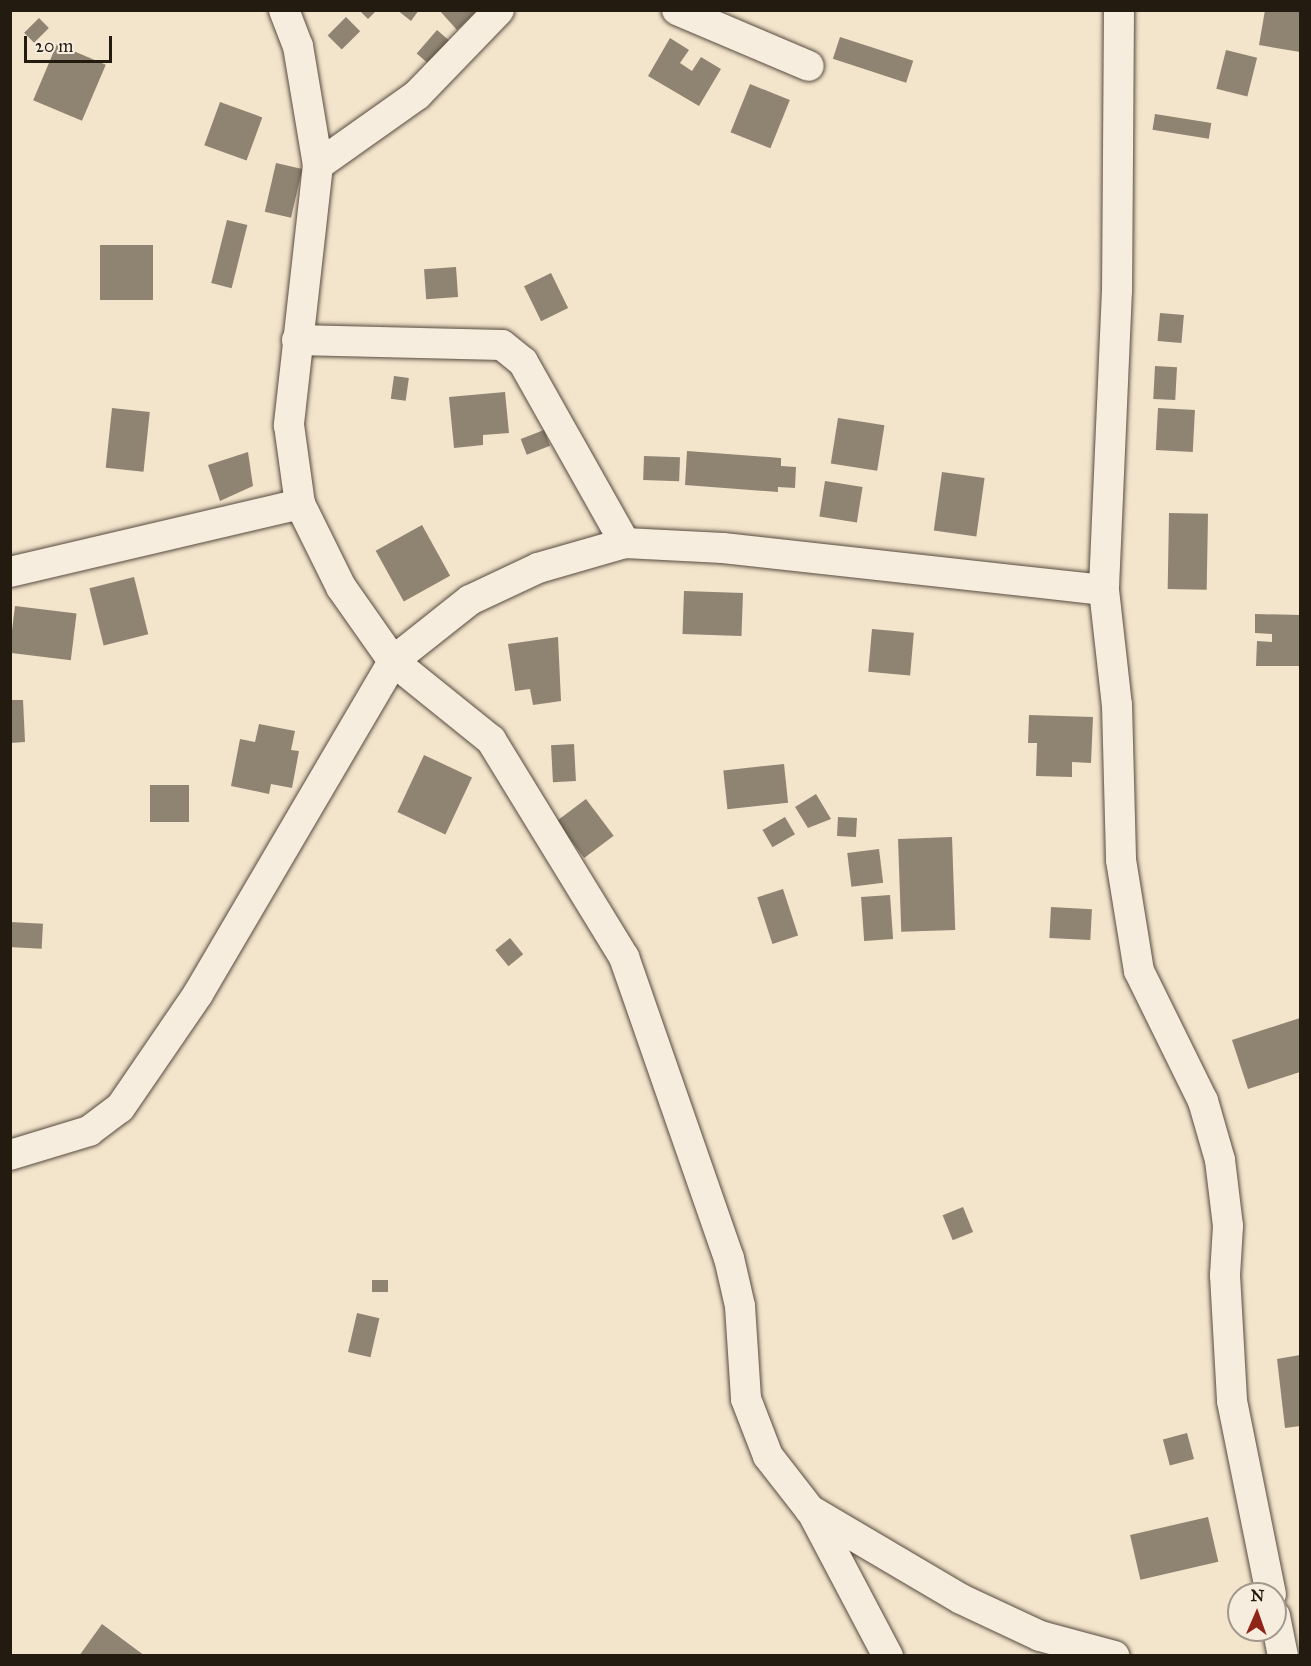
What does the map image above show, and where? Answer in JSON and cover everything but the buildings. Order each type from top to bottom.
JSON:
[{"type":"street","points":[[284,10],[298,46],[318,165],[289,425],[300,504],[341,587],[393,661],[491,740],[624,957],[729,1258],[740,1306],[746,1399],[768,1456],[810,1510],[888,1656]]},
{"type":"street","points":[[318,165],[417,95],[499,10]]},
{"type":"street","points":[[677,10],[809,66]]},
{"type":"street","points":[[1119,10],[1118,279],[1104,590],[1128,924],[1139,971],[1203,1101],[1220,1160],[1228,1226],[1225,1275],[1232,1401],[1268,1582]]},
{"type":"street","points":[[297,340],[479,340],[502,345],[523,362],[625,543]]},
{"type":"street","points":[[10,572],[300,504]]},
{"type":"street","points":[[10,1155],[89,1131],[120,1108],[198,994],[393,661],[470,600],[538,568],[625,543],[723,548],[1104,590]]},
{"type":"street","points":[[810,1510],[962,1599],[1040,1636],[1114,1656]]}]
